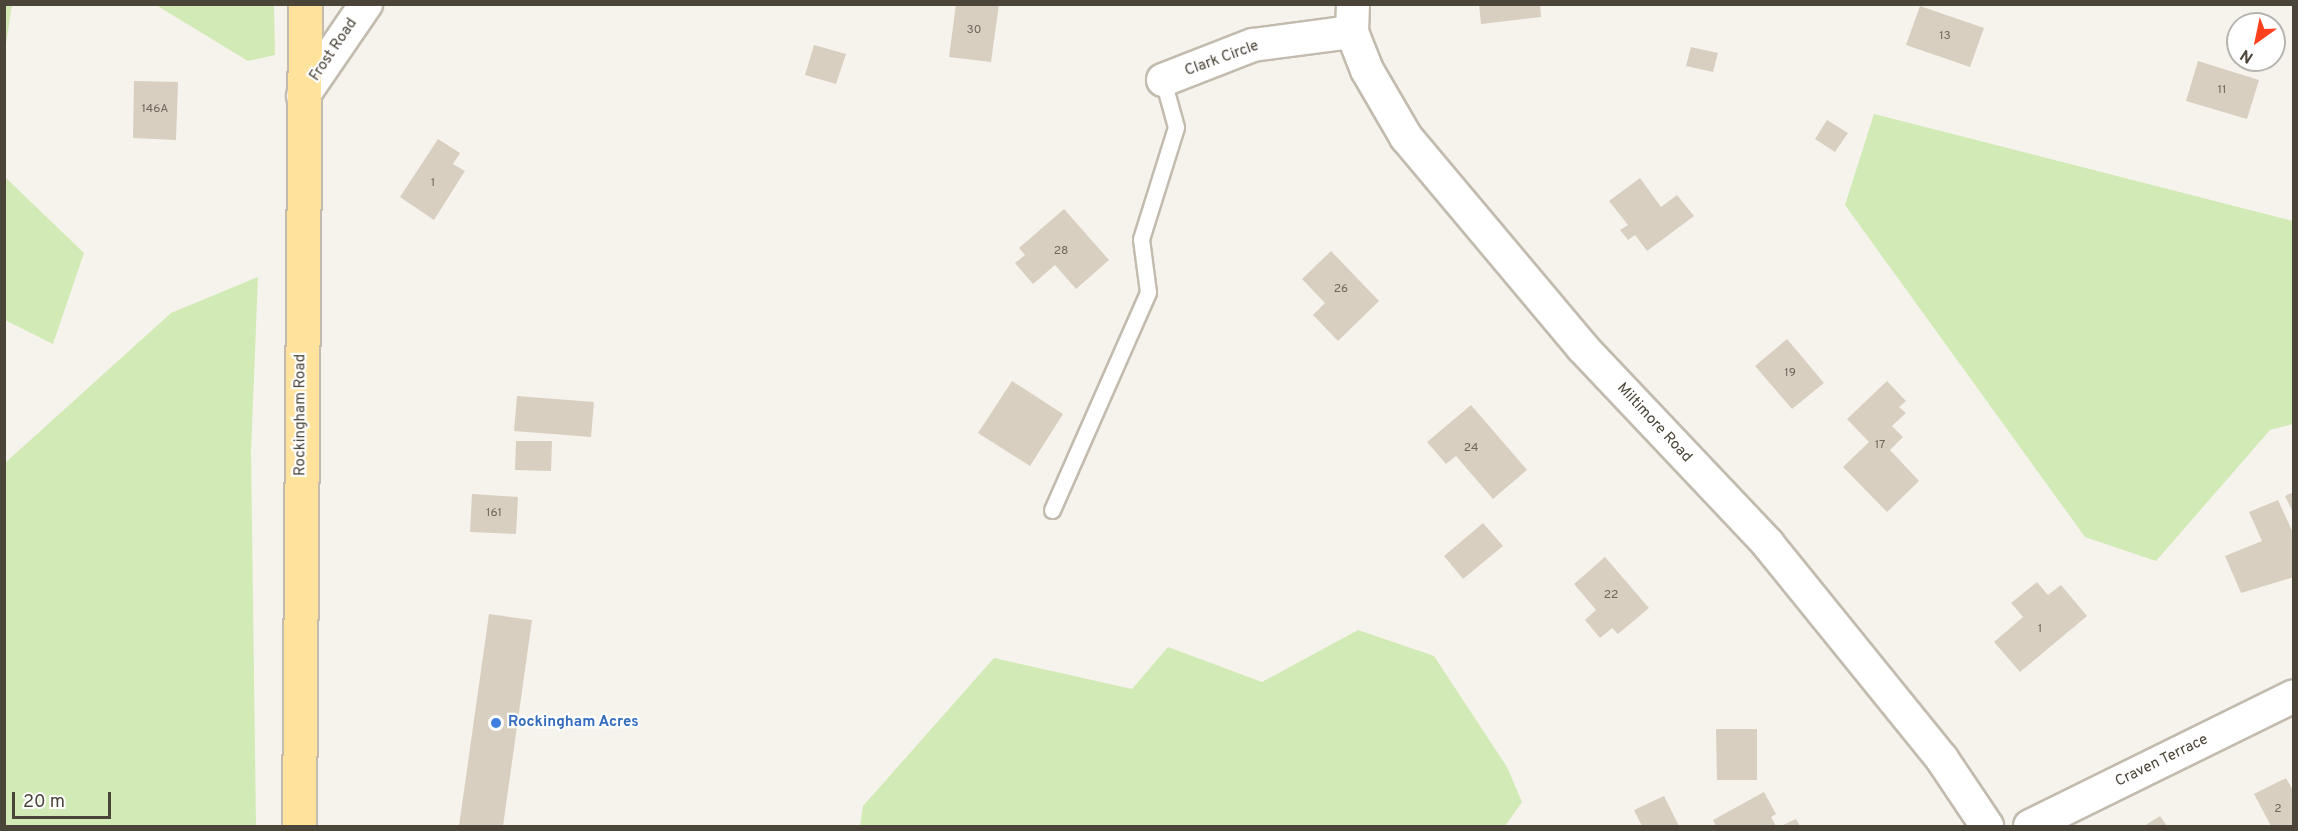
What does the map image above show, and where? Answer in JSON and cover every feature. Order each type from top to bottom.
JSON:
[{"type":"main road","name":"Rockingham Road","points":[[299,826],[304,4]]},
{"type":"street","name":"Frost Road","points":[[303,96],[366,4]]},
{"type":"street","name":"Clark Circle","points":[[1163,80],[1253,45],[1352,18]]},
{"type":"street","name":"Miltimore Road","points":[[1352,18],[1383,102],[1441,182],[1582,347],[1768,544],[1942,759],[1987,826]]},
{"type":"street","name":"Craven Terrace","points":[[2030,826],[2294,696]]},
{"type":"lane","points":[[1052,510],[1148,292],[1141,239],[1176,127],[1163,80]]},
{"type":"green space","points":[[4,5],[12,5],[5,51]]},
{"type":"green space","points":[[156,5],[274,5],[275,55],[248,61]]},
{"type":"green space","points":[[1874,114],[2293,221],[2293,424],[2270,430],[2156,561],[2085,537],[1845,205]]},
{"type":"green space","points":[[5,177],[84,253],[53,344],[5,320]]},
{"type":"green space","points":[[258,277],[251,451],[256,826],[5,826],[5,463],[171,313]]},
{"type":"green space","points":[[1358,630],[1434,656],[1507,767],[1522,802],[1505,826],[860,826],[863,806],[994,658],[1132,689],[1168,647],[1262,682]]},
{"type":"building","points":[[956,4],[999,4],[991,62],[949,57]]},
{"type":"building","points":[[1479,4],[1540,4],[1541,17],[1481,24]]},
{"type":"building","points":[[1920,6],[1984,28],[1970,67],[1906,45]]},
{"type":"building","points":[[814,45],[846,54],[836,84],[805,75]]},
{"type":"building","points":[[1691,47],[1718,53],[1713,72],[1686,66]]},
{"type":"building","points":[[2198,61],[2226,70],[2226,72],[2259,80],[2247,119],[2186,101]]},
{"type":"building","points":[[134,81],[178,82],[176,140],[133,138]]},
{"type":"building","points":[[1827,120],[1848,133],[1835,152],[1815,139]]},
{"type":"building","points":[[438,139],[460,153],[453,164],[465,171],[434,220],[400,197]]},
{"type":"building","points":[[1640,178],[1661,207],[1677,195],[1694,216],[1647,251],[1635,235],[1628,240],[1620,230],[1628,225],[1609,201]]},
{"type":"building","points":[[1064,209],[1109,260],[1076,289],[1055,265],[1033,284],[1015,263],[1025,255],[1019,248]]},
{"type":"building","points":[[1331,251],[1379,301],[1338,341],[1313,315],[1325,303],[1302,279]]},
{"type":"building","points":[[1787,339],[1824,383],[1792,409],[1755,366]]},
{"type":"building","points":[[1012,381],[1063,414],[1030,466],[978,433]]},
{"type":"building","points":[[1887,381],[1906,401],[1899,407],[1906,413],[1892,426],[1903,437],[1890,450],[1919,481],[1887,512],[1843,467],[1869,442],[1847,419]]},
{"type":"building","points":[[517,396],[594,402],[591,437],[514,431]]},
{"type":"building","points":[[1471,405],[1527,470],[1493,499],[1456,456],[1446,464],[1427,442]]},
{"type":"building","points":[[516,441],[552,441],[551,471],[515,470]]},
{"type":"building","points":[[2294,492],[2294,514],[2285,496]]},
{"type":"building","points":[[472,494],[518,497],[516,534],[470,532]]},
{"type":"building","points":[[2278,500],[2294,535],[2294,577],[2241,593],[2225,556],[2262,541],[2249,512]]},
{"type":"building","points":[[1483,523],[1503,546],[1463,579],[1444,556]]},
{"type":"building","points":[[1605,557],[1649,608],[1618,634],[1612,628],[1600,638],[1585,620],[1596,610],[1574,584]]},
{"type":"building","points":[[2037,582],[2048,595],[2061,585],[2087,616],[2020,672],[1994,642],[2023,617],[2011,603]]},
{"type":"building","name":"Rockingham Acres","points":[[489,614],[532,620],[503,826],[459,826]]},
{"type":"building","points":[[1716,729],[1757,729],[1757,780],[1717,780]]},
{"type":"building","points":[[2286,778],[2294,792],[2294,826],[2271,826],[2254,794]]},
{"type":"building","points":[[1764,792],[1776,814],[1771,817],[1776,826],[1716,826],[1713,820]]},
{"type":"building","points":[[1664,796],[1679,826],[1642,826],[1634,810]]},
{"type":"building","points":[[2160,816],[2167,826],[2144,826]]},
{"type":"building","points":[[1796,819],[1800,826],[1781,826]]},
{"type":"place","name":"Rockingham Acres","points":[[496,723]]}]
